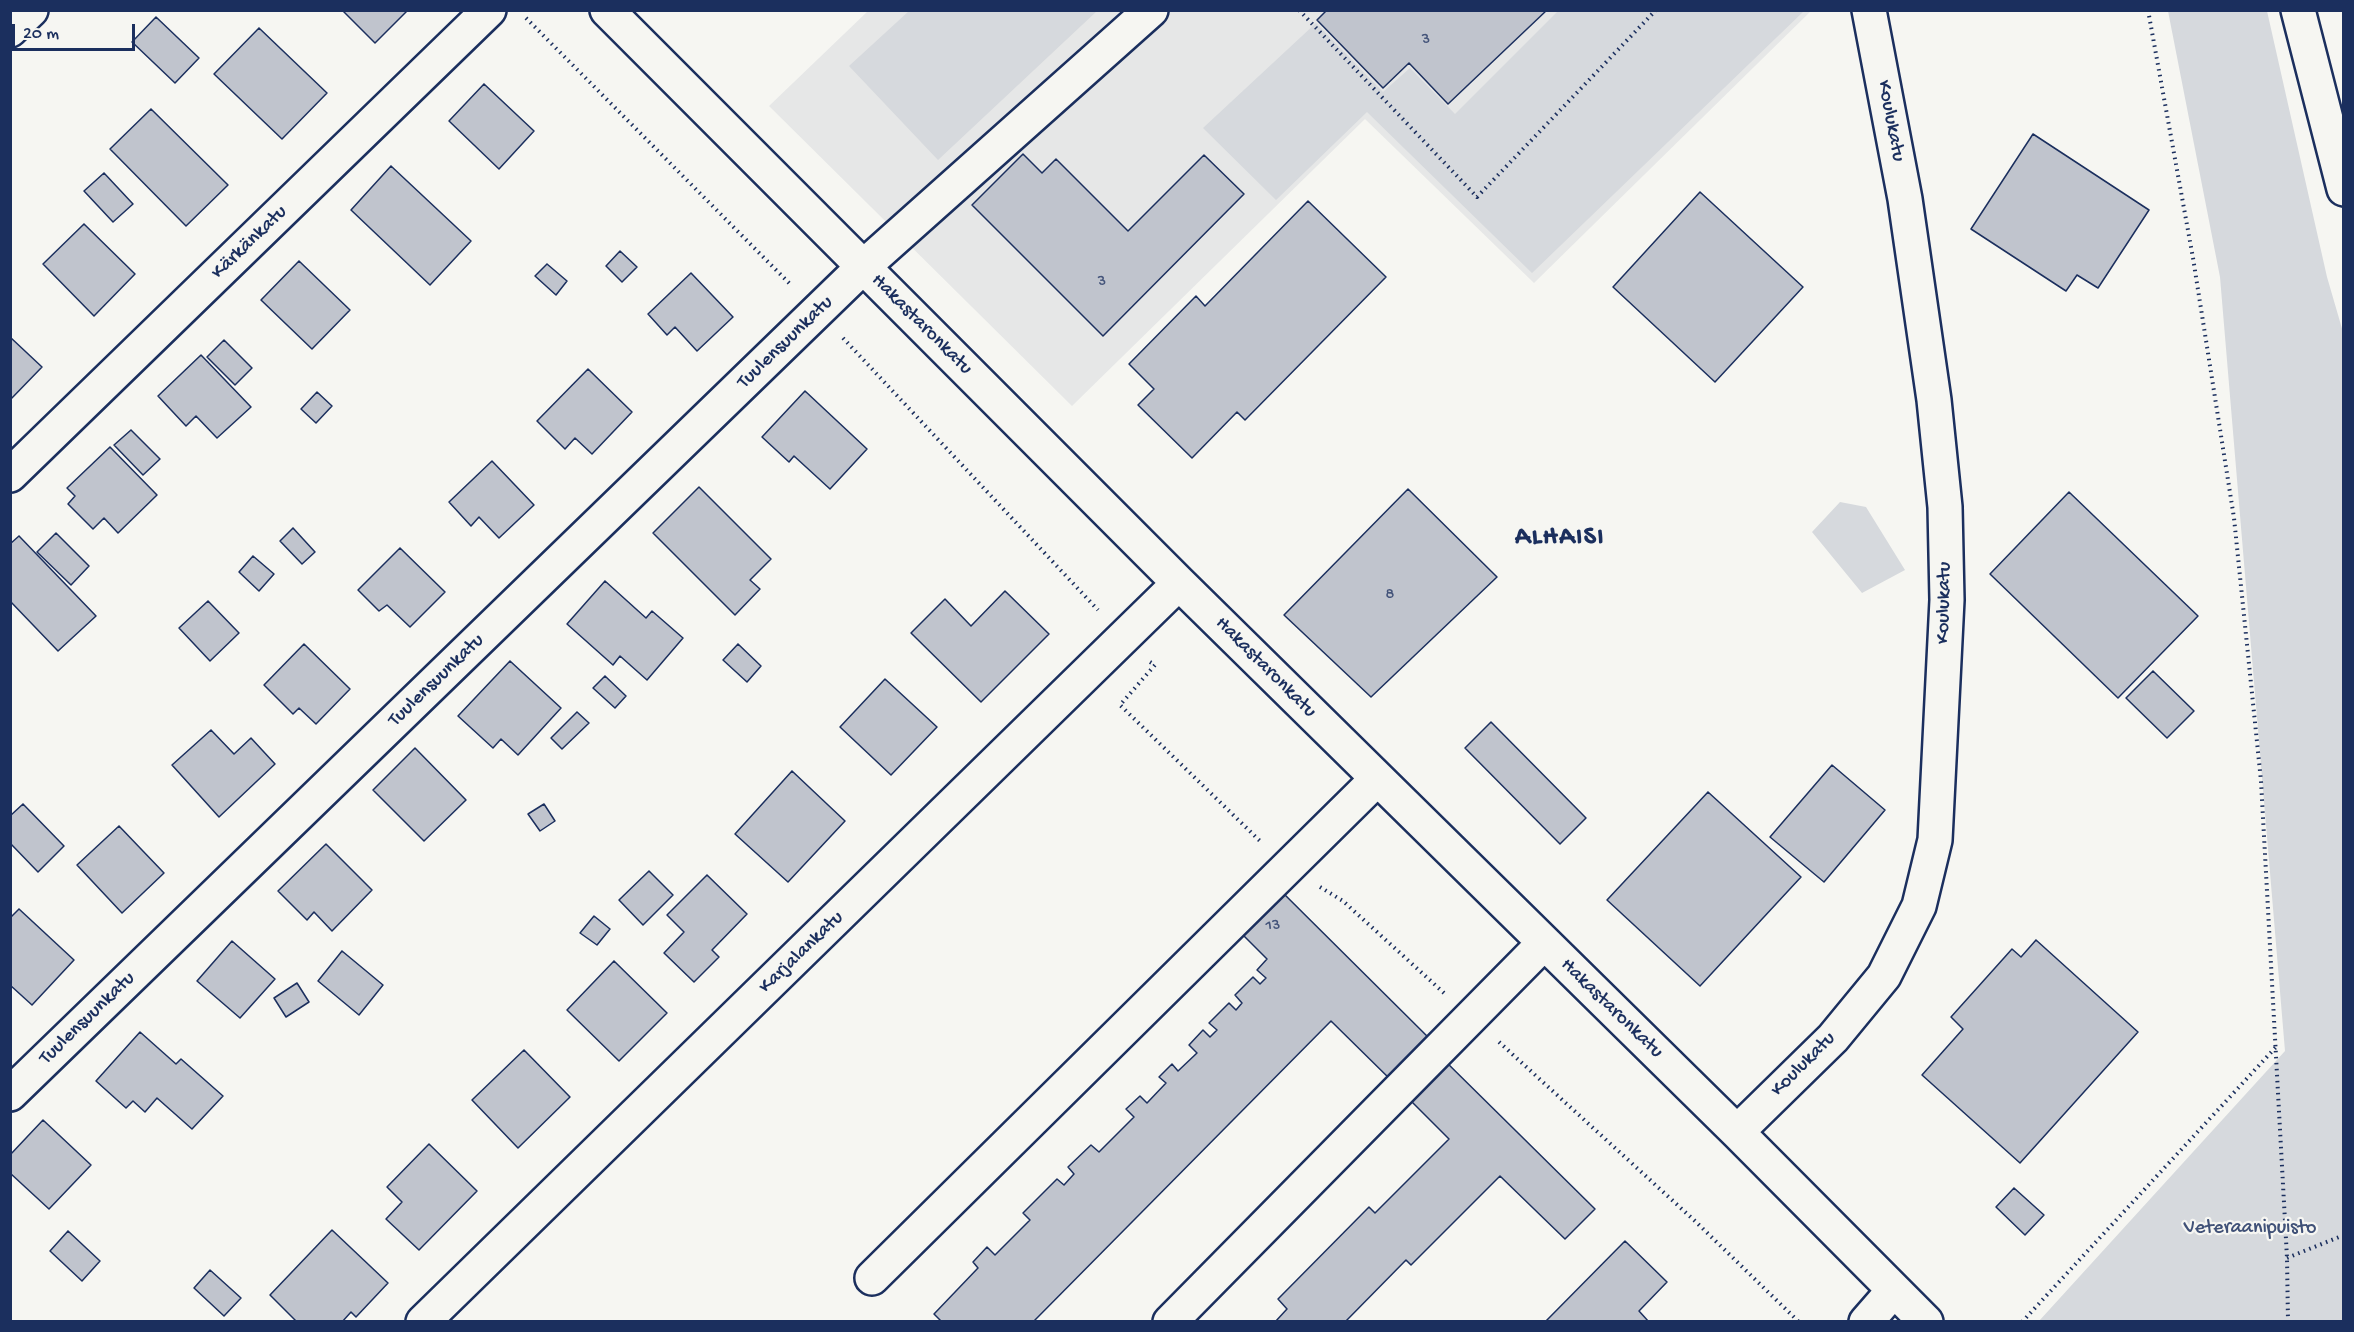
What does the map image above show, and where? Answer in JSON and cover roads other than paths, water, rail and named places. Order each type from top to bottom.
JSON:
[{"type":"street","points":[[10,30],[31,10]]},
{"type":"street","name":"Kärkänkatu","points":[[10,475],[489,10]]},
{"type":"street","name":"Hakastaronkatu","points":[[607,10],[1179,583],[1737,1132],[1926,1322]]},
{"type":"street","name":"Tuulensuunkatu","points":[[10,1094],[863,267],[1151,10]]},
{"type":"street","name":"Koulukatu","points":[[1737,1132],[1833,1038],[1884,976],[1919,906],[1935,840],[1947,600],[1945,507],[1934,400],[1905,199],[1869,10]]},
{"type":"street","points":[[2298,10],[2343,189]]},
{"type":"street","name":"Karjalankatu","points":[[423,1322],[1179,583]]},
{"type":"street","points":[[872,1278],[1377,779]]},
{"type":"street","points":[[1170,1322],[1544,943]]},
{"type":"street","points":[[1866,1322],[1893,1291]]},
{"type":"district","name":"ALHAISI","points":[[1560,539]]},
{"type":"park label","name":"Veteraanipuisto","points":[[2250,1229]]}]
